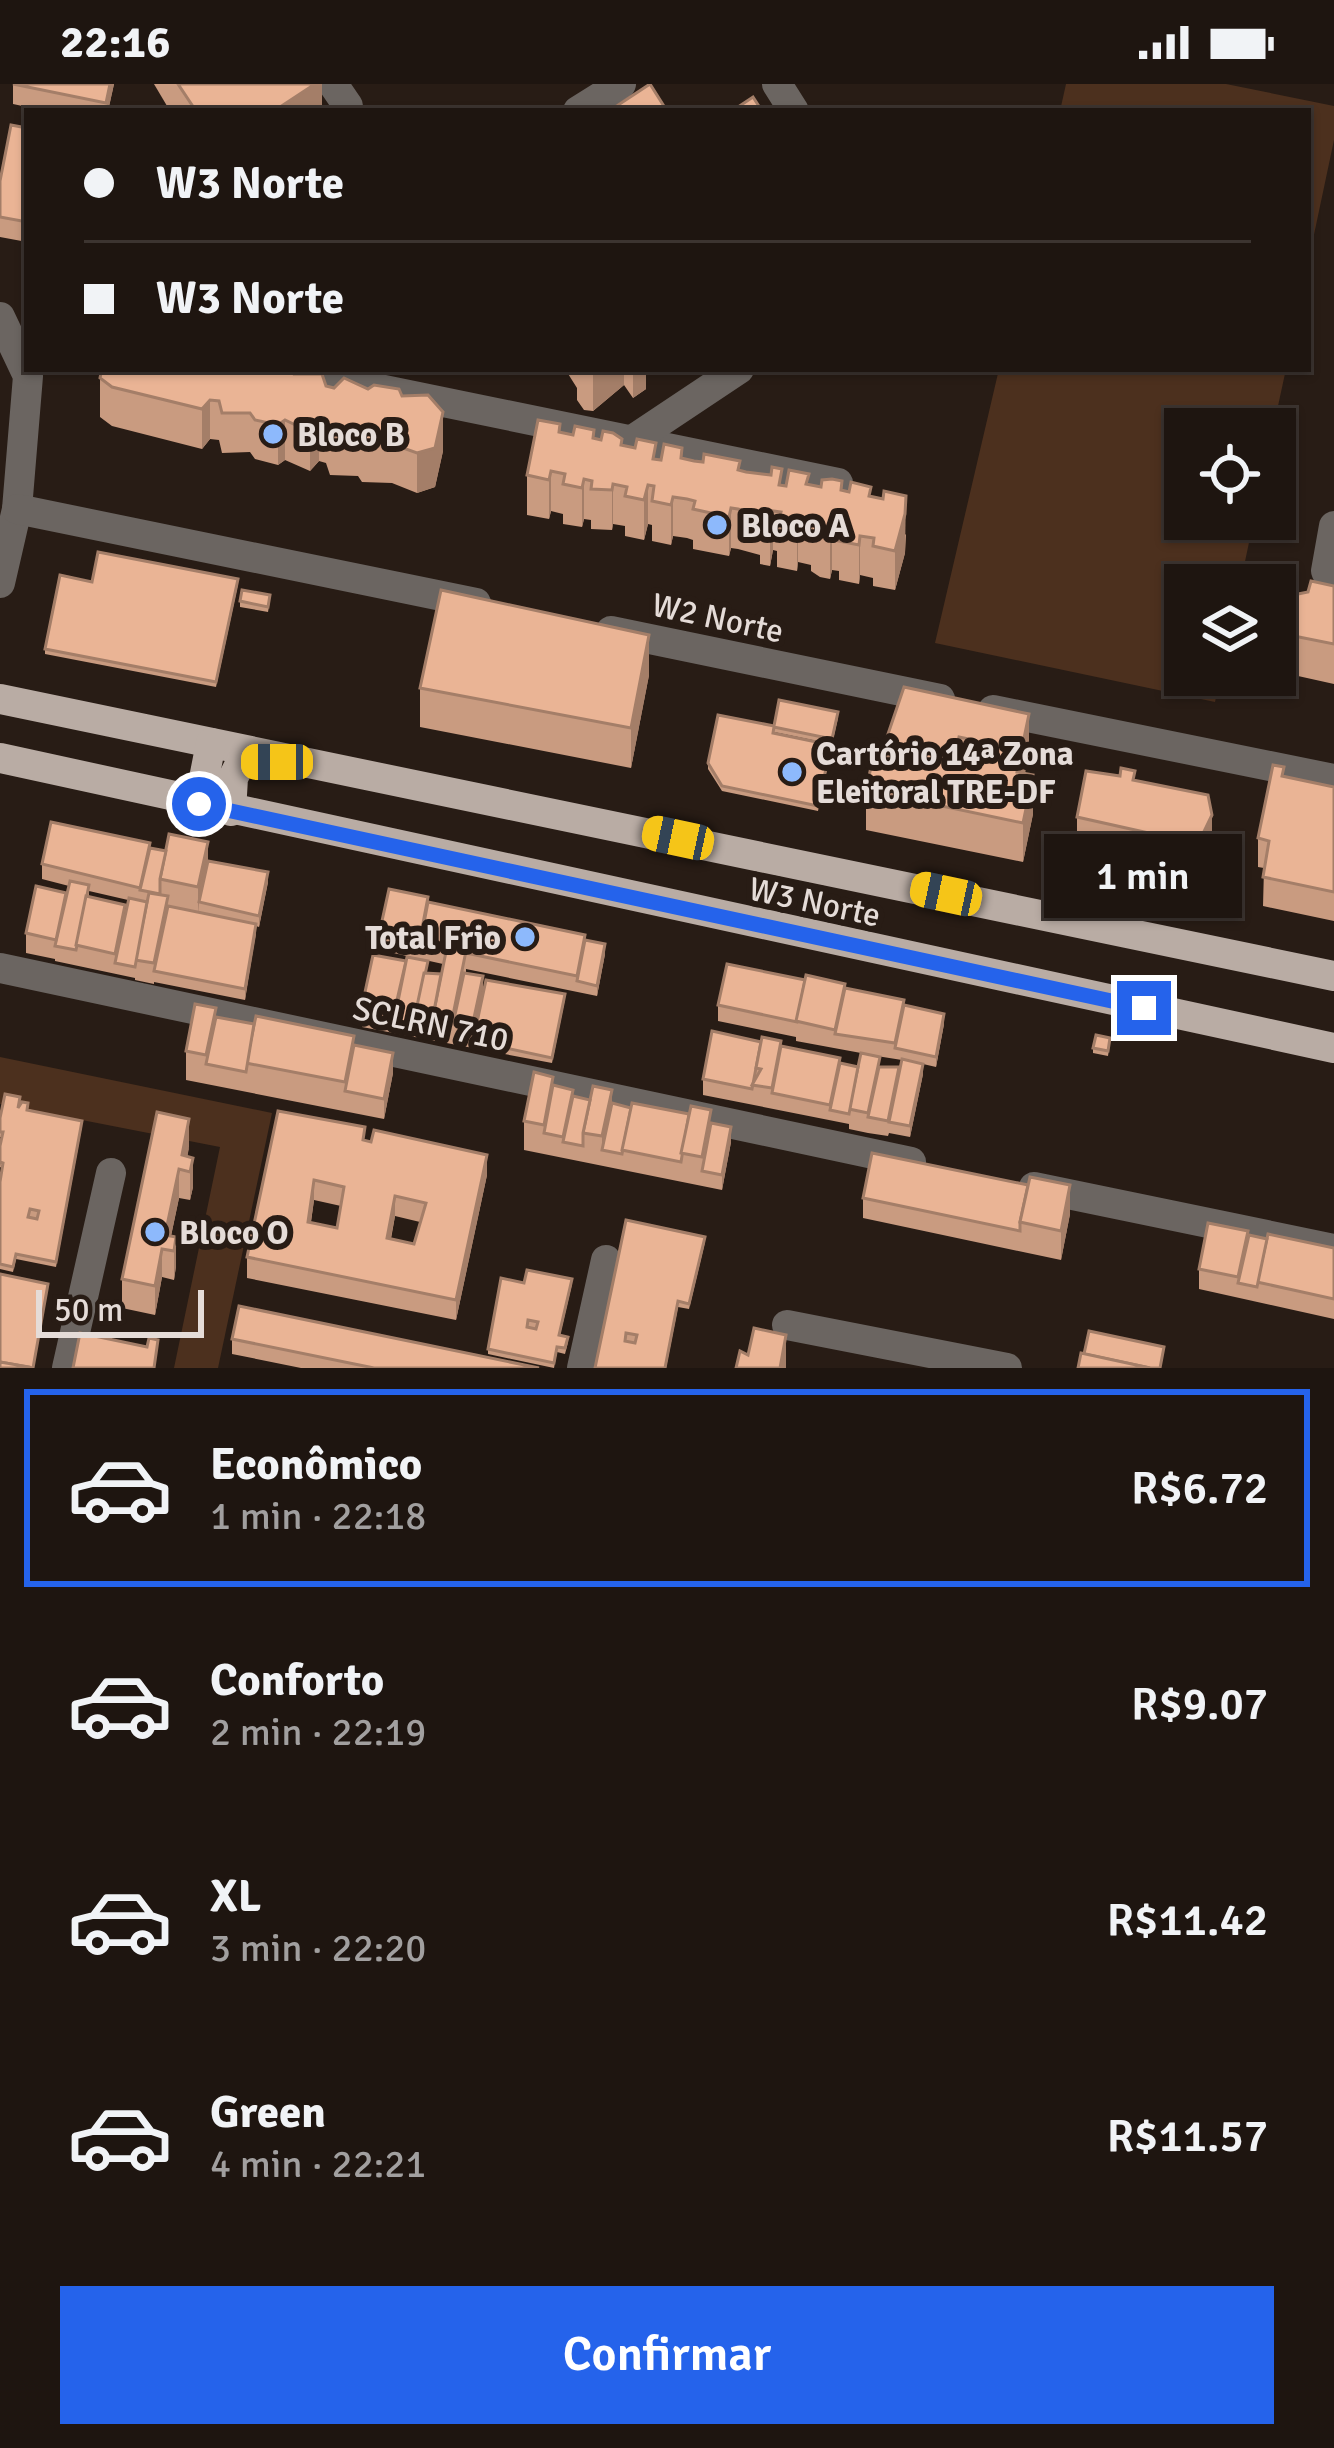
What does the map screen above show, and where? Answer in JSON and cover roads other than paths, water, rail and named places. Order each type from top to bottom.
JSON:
[{"type":"main road","name":"W3 Norte","points":[[0,699],[1334,976]]},
{"type":"main road","points":[[199,804],[211,742]]},
{"type":"main road","name":"W3 Norte","points":[[0,758],[231,812],[1334,1048]]},
{"type":"main road","points":[[231,812],[233,778],[242,762],[313,762]]},
{"type":"street","points":[[583,108],[621,84]]},
{"type":"street","points":[[2,325],[24,368]]},
{"type":"street","points":[[0,583],[17,508],[26,372]]},
{"type":"street","points":[[297,372],[838,483]]},
{"type":"street","points":[[634,439],[735,372]]},
{"type":"street","points":[[17,508],[503,609]]},
{"type":"street","points":[[1334,526],[1326,571],[1334,587]]},
{"type":"street","name":"W2 Norte","points":[[573,623],[1334,779]]},
{"type":"street","name":"SCLRN 710","points":[[0,968],[948,1169]]},
{"type":"street","points":[[67,1368],[110,1173]]},
{"type":"street","points":[[1011,1183],[1334,1249]]},
{"type":"street","points":[[582,1368],[606,1260]]},
{"type":"street","points":[[787,1324],[1007,1368]]},
{"type":"place","name":"Bloco B","points":[[273,434]]},
{"type":"place","name":"Bloco A","points":[[717,525]]},
{"type":"place","name":"Cartório 14ª Zona Eleitoral TRE-DF","points":[[792,772]]},
{"type":"place","name":"Total Frio","points":[[525,937]]},
{"type":"place","name":"Bloco O","points":[[155,1232]]}]
